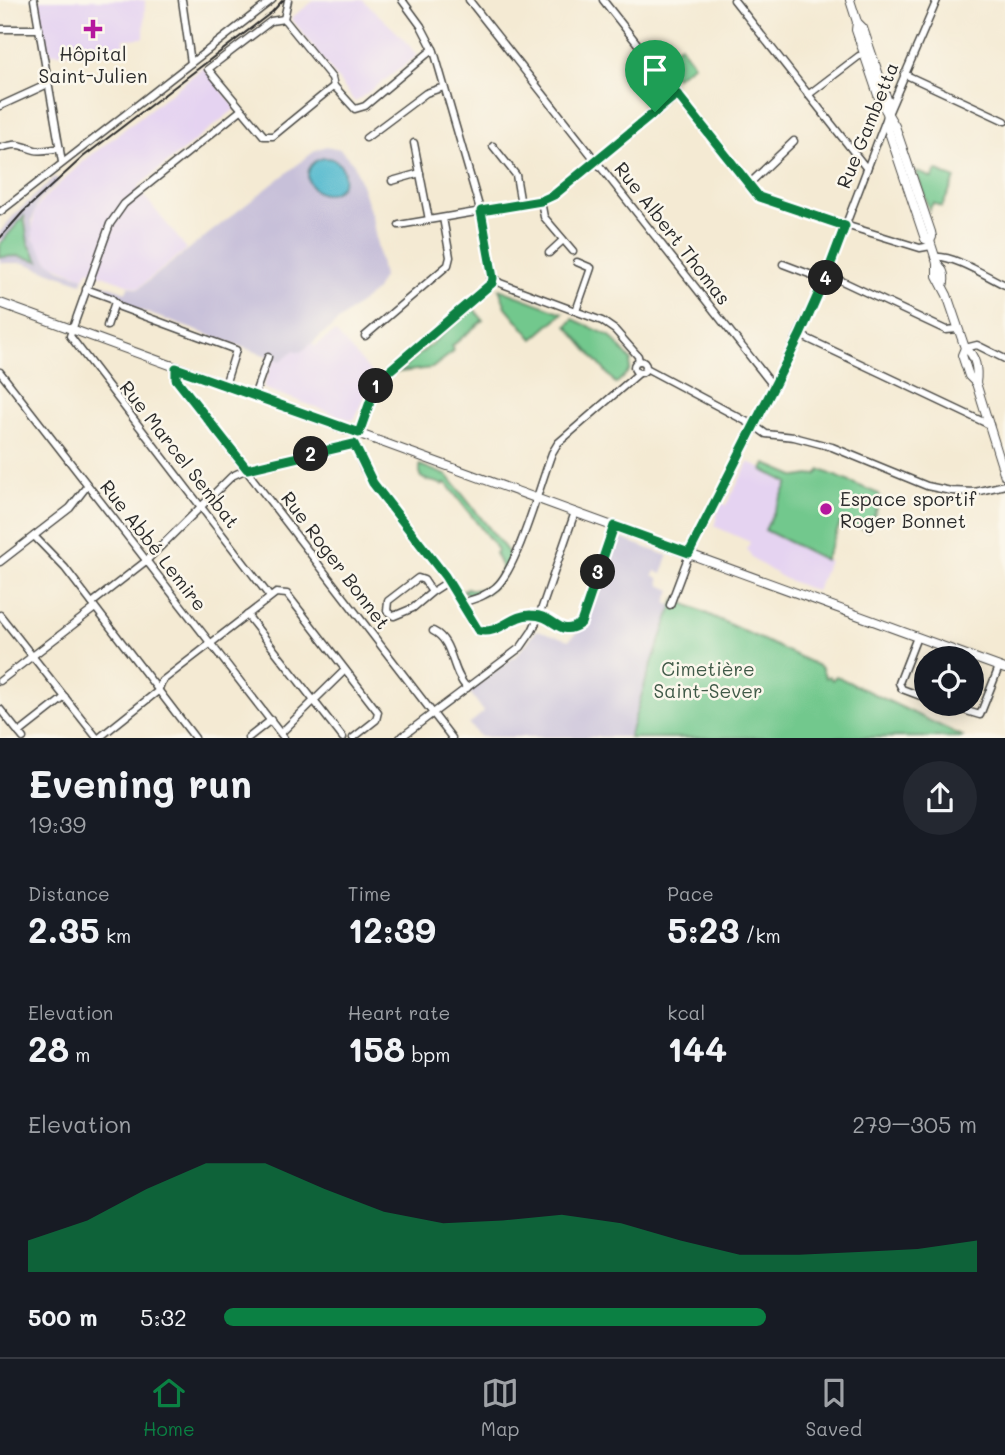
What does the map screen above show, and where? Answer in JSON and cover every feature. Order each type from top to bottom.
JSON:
[{"type":"main road","points":[[850,0],[863,28],[883,88],[888,129],[905,181],[925,239],[930,243]]},
{"type":"main road","points":[[858,22],[856,30],[864,55],[880,101],[895,126],[931,232],[930,243],[936,260],[937,276],[965,348],[971,352],[978,373],[976,383],[1002,452],[1005,476]]},
{"type":"main road","points":[[0,303],[1002,668]]},
{"type":"street","points":[[34,0],[62,162]]},
{"type":"street","points":[[182,0],[191,63]]},
{"type":"street","points":[[0,212],[272,0]]},
{"type":"street","points":[[284,19],[288,0]]},
{"type":"street","points":[[402,0],[421,26],[433,49],[481,211],[494,281]]},
{"type":"street","name":"Rue Albert Thomas","points":[[469,0],[774,387]]},
{"type":"street","points":[[603,0],[756,195],[767,201],[920,248],[930,243]]},
{"type":"street","points":[[734,0],[867,169]]},
{"type":"street","name":"Rue Gambetta","points":[[670,605],[689,553],[755,426],[826,277],[904,74],[937,0]]},
{"type":"street","points":[[284,19],[332,78],[334,86],[351,107],[360,109],[433,49]]},
{"type":"street","points":[[284,19],[271,21],[208,69],[264,136],[272,136],[334,86]]},
{"type":"street","points":[[0,29],[39,29]]},
{"type":"street","points":[[808,95],[864,55]]},
{"type":"street","points":[[904,74],[1005,121]]},
{"type":"street","points":[[0,106],[48,85]]},
{"type":"street","points":[[366,138],[426,93],[444,87]]},
{"type":"street","points":[[399,225],[521,205],[554,195],[677,94]]},
{"type":"street","points":[[72,330],[107,231],[124,204],[241,110]]},
{"type":"street","points":[[748,185],[794,141]]},
{"type":"street","points":[[0,148],[16,144],[36,150],[60,148]]},
{"type":"street","points":[[414,144],[429,220]]},
{"type":"street","points":[[493,146],[516,175],[521,205]]},
{"type":"street","points":[[392,181],[420,173]]},
{"type":"street","points":[[541,201],[544,217],[573,251]]},
{"type":"street","points":[[365,336],[449,265],[443,218]]},
{"type":"street","points":[[549,253],[563,240]]},
{"type":"street","points":[[936,260],[939,256],[950,259],[1005,285]]},
{"type":"street","points":[[576,262],[591,268],[576,311]]},
{"type":"street","points":[[783,264],[826,277],[946,330],[958,328]]},
{"type":"street","points":[[494,281],[602,321],[615,330],[646,368],[766,434],[832,447],[927,486],[975,492],[1005,485]]},
{"type":"street","points":[[354,444],[376,385],[382,377],[494,281]]},
{"type":"street","points":[[87,287],[111,298],[120,307],[236,351],[225,385]]},
{"type":"street","points":[[107,326],[115,302]]},
{"type":"street","name":"Rue Marcel Sembat","points":[[72,330],[70,337],[270,597]]},
{"type":"street","points":[[800,335],[990,425]]},
{"type":"street","points":[[965,348],[977,345],[1005,359]]},
{"type":"street","points":[[254,396],[268,357]]},
{"type":"street","points":[[639,361],[634,367],[639,373]]},
{"type":"street","name":"Rue Roger Bonnet","points":[[176,368],[176,379],[452,737]]},
{"type":"street","points":[[462,603],[484,595],[504,579],[558,443],[646,368]]},
{"type":"street","name":"Rue Abbé Lemire","points":[[0,372],[283,735]]},
{"type":"street","points":[[0,681],[146,561],[232,477],[247,469],[354,444]]},
{"type":"street","points":[[354,444],[373,483],[449,581],[473,624],[484,632],[527,614],[550,618],[564,629],[572,630],[581,623],[614,526]]},
{"type":"street","points":[[0,562],[71,508],[87,486]]},
{"type":"street","points":[[400,737],[521,647],[539,616],[575,512]]},
{"type":"street","points":[[34,536],[65,568],[195,737]]},
{"type":"street","points":[[432,592],[424,580],[418,578],[388,601],[387,611],[394,616],[407,612],[449,581]]},
{"type":"street","points":[[0,615],[98,737],[158,691],[162,681],[275,593],[287,594],[378,712],[376,720],[353,737]]},
{"type":"street","points":[[247,615],[343,737]]},
{"type":"street","points":[[433,631],[442,636],[449,649],[453,667],[467,688]]},
{"type":"street","points":[[914,694],[902,689],[899,683],[916,637]]},
{"type":"street","points":[[984,706],[1002,668]]},
{"type":"street","points":[[283,735],[345,670]]},
{"type":"street","points":[[0,709],[21,735],[65,697]]},
{"type":"street","points":[[248,737],[271,720]]},
{"type":"shaded area","name":"Hôpital Saint-Julien","points":[[37,0],[145,0],[144,38],[124,39],[124,53],[45,53]]},
{"type":"shaded area","points":[[315,0],[363,0],[405,40],[417,56],[355,102],[291,18]]},
{"type":"shaded area","points":[[204,67],[236,108],[137,187],[187,249],[138,288],[88,270],[84,277],[51,264],[37,248],[32,232],[35,210],[44,198],[85,160]]},
{"type":"shaded area","points":[[326,146],[340,149],[354,164],[372,217],[383,277],[376,290],[300,352],[294,350],[281,361],[122,304],[124,299],[91,287],[101,283],[126,292],[129,286],[138,289],[316,150]]},
{"type":"shaded area","points":[[55,177],[59,181],[41,198],[36,207],[32,221],[33,238],[47,260],[59,269],[84,277],[82,283],[24,263],[0,263],[0,257],[8,255],[37,260],[28,243],[26,217],[0,244],[0,232],[15,214]]},
{"type":"shaded area","points":[[335,332],[373,374],[355,419],[351,420],[263,388],[273,357],[281,360],[294,350],[305,349],[311,342],[315,346]]},
{"type":"shaded area","points":[[749,462],[789,483],[765,530],[829,561],[816,591],[783,578],[753,559],[747,549],[750,542],[714,526],[721,503],[726,505]]},
{"type":"shaded area","points":[[615,536],[668,556],[662,574],[655,571],[653,575],[659,578],[660,585],[671,590],[666,603],[673,606],[629,737],[480,737],[469,724],[484,712],[469,691],[517,655],[537,630],[569,640],[584,625]]},
{"type":"green space","points":[[680,45],[694,64],[676,77],[661,58]]},
{"type":"green space","points":[[936,170],[955,179],[942,207],[933,203],[929,210],[916,171],[932,178]]},
{"type":"green space","points":[[24,216],[28,243],[39,261],[19,256],[0,257],[0,244]]},
{"type":"green space","points":[[499,289],[563,313],[533,339],[506,307]]},
{"type":"green space","points":[[473,308],[483,320],[452,346],[453,352],[432,368],[399,372]]},
{"type":"green space","points":[[573,319],[610,336],[631,360],[629,371],[616,384],[567,326]]},
{"type":"green space","name":"Espace sportif Roger Bonnet","points":[[766,464],[797,477],[817,474],[821,470],[879,494],[881,499],[868,531],[842,519],[825,560],[765,530],[788,483],[763,470]]},
{"type":"green space","points":[[420,465],[448,476],[511,556],[493,587],[479,596],[463,591],[467,588],[483,588],[496,578],[502,568],[495,553],[498,550],[446,483],[442,485],[420,476]]},
{"type":"green space","name":"Cimetière Saint-Sever","points":[[675,599],[821,667],[826,678],[829,676],[832,680],[836,676],[914,713],[914,716],[920,716],[964,737],[629,738]]},
{"type":"water","points":[[326,158],[339,163],[344,176],[339,189],[326,194],[313,189],[308,176],[313,163]]},
{"type":"tram line","points":[[0,238],[23,212],[83,157],[272,12],[283,0]]},
{"type":"place","name":"Hôpital Saint-Julien","points":[[93,29]]},
{"type":"place","name":"Espace sportif Roger Bonnet","points":[[826,509]]},
{"type":"route","points":[[677,94],[756,195],[845,226],[800,335],[689,553],[614,526],[581,623],[572,630],[564,629],[550,618],[527,614],[491,631],[478,630],[445,576],[373,483],[354,444],[247,469],[176,379],[176,368],[359,433],[376,385],[387,371],[492,283],[481,211],[541,201],[554,195],[655,112],[677,94]]}]
